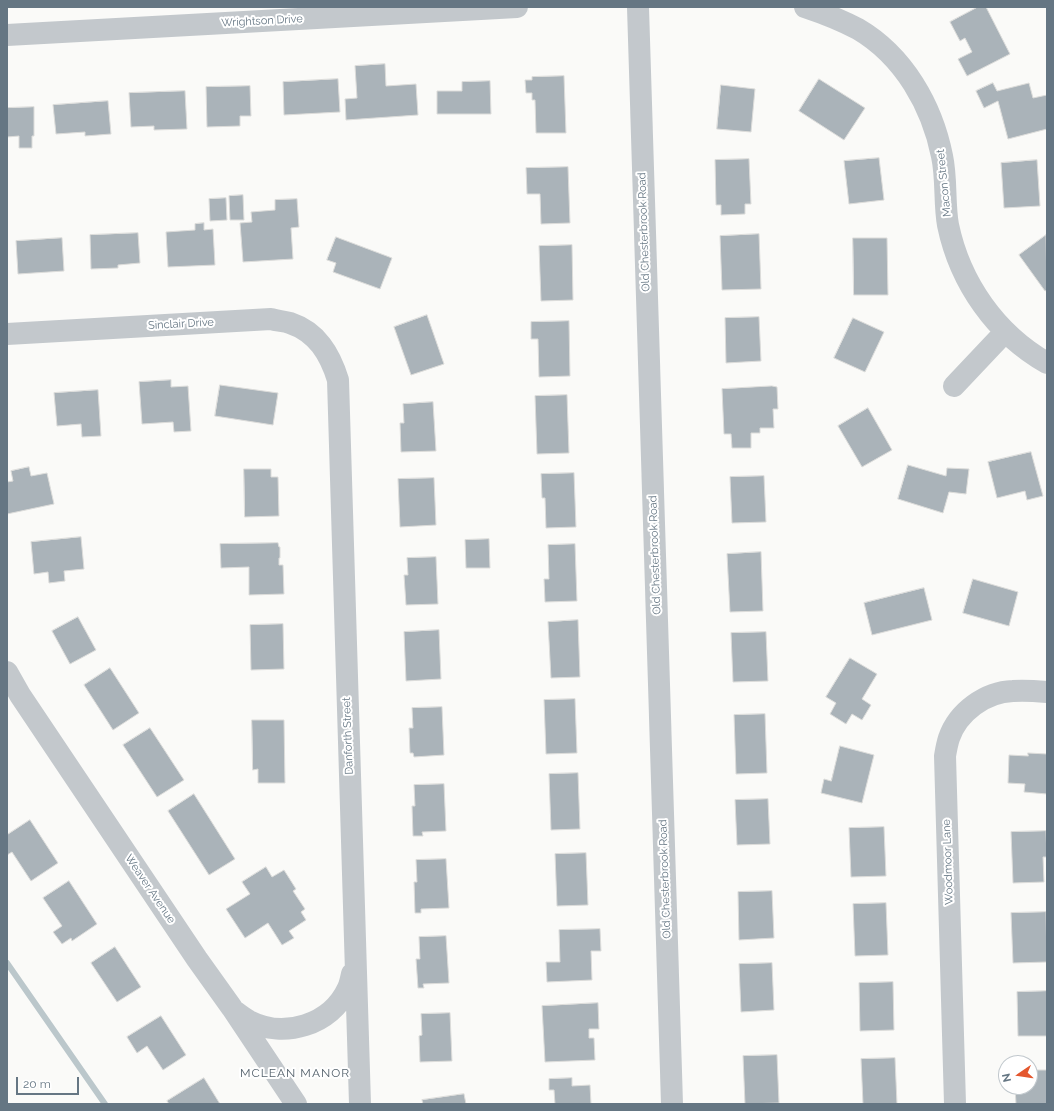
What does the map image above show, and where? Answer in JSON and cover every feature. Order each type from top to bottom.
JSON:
[{"type":"street","name":"Wrightson Drive","points":[[7,35],[518,7]]},
{"type":"street","name":"Old Chesterbrook Road","points":[[638,7],[672,1104]]},
{"type":"street","name":"Macon Street","points":[[805,7],[833,16],[859,30],[884,49],[903,69],[921,95],[935,126],[943,158],[948,225],[956,254],[969,284],[985,309],[1005,332],[1031,354],[1047,363]]},
{"type":"street","name":"Sinclair Drive","points":[[7,334],[271,319],[290,323],[307,332],[321,344],[332,361],[334,368]]},
{"type":"street","points":[[954,386],[1005,332]]},
{"type":"street","name":"Danforth Street","points":[[334,368],[338,380],[360,1104]]},
{"type":"street","name":"Weaver Avenue","points":[[7,672],[14,695],[232,1008],[296,1104]]},
{"type":"street","name":"Woodmoor Lane","points":[[955,1104],[945,756],[949,738],[958,721],[970,708],[988,697],[1006,692],[1047,692]]},
{"type":"street","points":[[232,1008],[248,1021],[267,1028],[285,1030],[304,1026],[324,1017],[338,1004],[349,988],[355,962]]},
{"type":"building","points":[[978,7],[986,7],[1010,54],[967,76],[958,59],[972,52],[965,38],[960,41],[950,22]]},
{"type":"building","points":[[385,64],[386,86],[416,84],[418,115],[346,120],[345,99],[357,98],[355,66]]},
{"type":"building","points":[[564,76],[566,133],[536,133],[535,100],[532,100],[532,93],[526,93],[525,80],[532,80],[532,77]]},
{"type":"building","points":[[338,79],[340,112],[284,115],[283,82]]},
{"type":"building","points":[[819,79],[865,108],[844,140],[799,111]]},
{"type":"building","points":[[490,81],[491,114],[437,114],[437,91],[462,91],[462,82]]},
{"type":"building","points":[[993,83],[997,91],[1029,83],[1033,98],[1047,95],[1047,129],[1008,139],[998,101],[984,108],[976,91]]},
{"type":"building","points":[[721,85],[755,89],[751,132],[717,129]]},
{"type":"building","points":[[250,86],[251,116],[240,116],[240,126],[207,127],[206,87]]},
{"type":"building","points":[[185,91],[187,129],[154,130],[154,126],[131,127],[129,93]]},
{"type":"building","points":[[108,101],[111,134],[85,136],[85,132],[56,134],[53,105]]},
{"type":"building","points":[[34,107],[34,136],[32,136],[32,148],[19,148],[19,136],[7,137],[7,108]]},
{"type":"building","points":[[879,158],[884,200],[849,204],[844,161]]},
{"type":"building","points":[[749,159],[751,204],[745,204],[745,214],[721,215],[721,205],[716,205],[715,160]]},
{"type":"building","points":[[1037,160],[1040,206],[1004,208],[1001,163]]},
{"type":"building","points":[[568,167],[570,223],[541,224],[540,194],[527,194],[526,168]]},
{"type":"building","points":[[243,195],[244,220],[230,220],[229,196]]},
{"type":"building","points":[[226,198],[227,220],[210,221],[209,199]]},
{"type":"building","points":[[297,199],[299,227],[291,228],[293,259],[243,262],[240,223],[252,222],[251,212],[275,210],[275,200]]},
{"type":"building","points":[[204,223],[204,230],[213,229],[215,265],[168,267],[166,232],[195,230],[195,224]]},
{"type":"building","points":[[138,233],[140,263],[118,265],[118,268],[91,269],[90,235]]},
{"type":"building","points":[[759,234],[761,289],[722,290],[720,236]]},
{"type":"building","points":[[1046,235],[1047,290],[1045,291],[1019,255]]},
{"type":"building","points":[[336,237],[392,258],[380,289],[333,272],[336,263],[327,260]]},
{"type":"building","points":[[62,238],[64,271],[18,274],[16,241]]},
{"type":"building","points":[[853,238],[887,238],[888,295],[854,295]]},
{"type":"building","points":[[572,245],[573,300],[541,301],[539,246]]},
{"type":"building","points":[[427,315],[444,364],[411,375],[394,327]]},
{"type":"building","points":[[759,317],[761,361],[726,363],[725,318]]},
{"type":"building","points":[[853,318],[884,332],[865,372],[834,358]]},
{"type":"building","points":[[569,321],[570,376],[539,377],[538,339],[531,339],[531,322]]},
{"type":"building","points":[[171,380],[171,387],[188,386],[191,431],[174,432],[173,422],[142,424],[139,382]]},
{"type":"building","points":[[220,385],[278,393],[273,425],[215,416]]},
{"type":"building","points":[[777,387],[778,409],[773,409],[774,428],[760,428],[760,433],[751,433],[751,448],[732,448],[731,434],[724,434],[722,389]]},
{"type":"building","points":[[98,390],[101,436],[82,437],[81,424],[57,426],[54,393]]},
{"type":"building","points":[[567,395],[569,453],[537,454],[535,396]]},
{"type":"building","points":[[433,402],[436,451],[401,452],[400,423],[404,423],[403,404]]},
{"type":"building","points":[[868,408],[892,450],[862,467],[838,426]]},
{"type":"building","points":[[1031,452],[1043,496],[1027,500],[1025,491],[997,498],[988,462]]},
{"type":"building","points":[[908,465],[946,476],[947,468],[969,469],[966,494],[949,492],[943,513],[898,499]]},
{"type":"building","points":[[29,467],[31,476],[47,473],[54,504],[7,514],[7,482],[13,481],[11,471]]},
{"type":"building","points":[[244,469],[271,469],[271,477],[278,477],[279,516],[245,517]]},
{"type":"building","points":[[574,473],[576,527],[546,528],[545,498],[542,498],[541,474]]},
{"type":"building","points":[[764,476],[766,522],[732,523],[730,477]]},
{"type":"building","points":[[434,478],[436,525],[400,527],[398,479]]},
{"type":"building","points":[[81,537],[84,569],[64,571],[65,581],[49,583],[48,572],[34,574],[31,542]]},
{"type":"building","points":[[489,539],[490,568],[466,568],[465,540]]},
{"type":"building","points":[[278,543],[280,547],[279,565],[283,565],[284,594],[249,595],[249,567],[221,568],[220,544]]},
{"type":"building","points":[[575,544],[577,601],[545,602],[544,579],[549,579],[548,545]]},
{"type":"building","points":[[761,552],[763,611],[730,612],[727,554]]},
{"type":"building","points":[[436,557],[438,604],[406,605],[404,575],[408,575],[407,558]]},
{"type":"building","points":[[973,579],[1018,592],[1009,626],[963,613]]},
{"type":"building","points":[[924,588],[932,620],[872,635],[864,603]]},
{"type":"building","points":[[78,617],[96,650],[70,664],[52,631]]},
{"type":"building","points":[[578,620],[580,677],[551,678],[548,622]]},
{"type":"building","points":[[283,624],[284,669],[251,670],[250,625]]},
{"type":"building","points":[[439,630],[441,679],[406,681],[404,632]]},
{"type":"building","points":[[766,632],[768,681],[733,682],[731,633]]},
{"type":"building","points":[[850,658],[877,674],[862,699],[871,705],[862,720],[852,714],[846,724],[830,714],[836,703],[826,697]]},
{"type":"building","points":[[110,668],[139,713],[113,730],[84,685]]},
{"type":"building","points":[[575,699],[577,753],[546,754],[544,700]]},
{"type":"building","points":[[442,707],[444,755],[414,757],[413,753],[410,753],[409,728],[413,728],[412,708]]},
{"type":"building","points":[[765,714],[767,773],[736,774],[734,715]]},
{"type":"building","points":[[252,720],[284,720],[285,783],[258,783],[258,769],[253,770]]},
{"type":"building","points":[[150,728],[184,780],[157,797],[123,745]]},
{"type":"building","points":[[840,746],[874,755],[862,803],[821,793],[824,779],[831,781]]},
{"type":"building","points":[[1028,753],[1047,754],[1047,794],[1024,792],[1025,784],[1008,783],[1009,755],[1028,756]]},
{"type":"building","points":[[578,773],[580,829],[551,830],[549,774]]},
{"type":"building","points":[[444,784],[446,831],[422,832],[423,836],[413,836],[412,806],[415,806],[414,785]]},
{"type":"building","points":[[194,794],[235,859],[209,875],[168,811]]},
{"type":"building","points":[[768,799],[770,844],[737,845],[735,800]]},
{"type":"building","points":[[30,820],[58,863],[31,881],[12,852],[7,855],[7,835]]},
{"type":"building","points":[[884,827],[886,876],[851,877],[849,828]]},
{"type":"building","points":[[1046,831],[1047,857],[1043,857],[1044,882],[1013,883],[1011,832]]},
{"type":"building","points":[[586,853],[588,905],[557,906],[555,854]]},
{"type":"building","points":[[446,859],[449,908],[421,909],[421,913],[415,913],[414,882],[417,882],[416,860]]},
{"type":"building","points":[[266,867],[272,877],[284,870],[296,889],[293,891],[305,909],[301,912],[306,920],[289,931],[294,938],[282,945],[268,923],[245,938],[226,909],[250,894],[242,882]]},
{"type":"building","points":[[69,881],[97,924],[72,941],[71,938],[62,944],[53,932],[62,926],[43,898]]},
{"type":"building","points":[[772,891],[774,938],[739,940],[738,892]]},
{"type":"building","points":[[886,903],[888,955],[855,956],[853,904]]},
{"type":"building","points":[[1046,912],[1047,962],[1013,963],[1011,913]]},
{"type":"building","points":[[600,929],[601,951],[591,951],[592,980],[547,982],[546,962],[560,962],[559,930]]},
{"type":"building","points":[[446,936],[449,983],[423,984],[424,988],[418,988],[416,959],[420,959],[419,937]]},
{"type":"building","points":[[115,947],[141,987],[117,1002],[91,963]]},
{"type":"building","points":[[772,963],[774,1010],[741,1012],[739,964]]},
{"type":"building","points":[[893,982],[894,1030],[860,1031],[859,983]]},
{"type":"building","points":[[1047,991],[1047,1036],[1018,1036],[1017,992]]},
{"type":"building","points":[[598,1003],[599,1029],[589,1029],[589,1038],[594,1038],[595,1060],[545,1062],[542,1006]]},
{"type":"building","points":[[450,1013],[452,1061],[420,1062],[419,1036],[422,1035],[421,1014]]},
{"type":"building","points":[[161,1016],[186,1055],[163,1070],[147,1046],[137,1053],[127,1037]]},
{"type":"building","points":[[777,1055],[779,1103],[745,1104],[743,1056]]},
{"type":"building","points":[[895,1058],[897,1104],[863,1104],[861,1059]]},
{"type":"building","points":[[1038,1070],[1047,1070],[1047,1104],[1016,1104],[1015,1095],[1038,1095]]},
{"type":"building","points":[[204,1078],[220,1104],[169,1104],[167,1101]]},
{"type":"building","points":[[572,1078],[572,1086],[590,1085],[591,1104],[555,1104],[554,1090],[549,1090],[549,1079]]},
{"type":"building","points":[[464,1094],[466,1104],[423,1104],[422,1100]]},
{"type":"waterway","points":[[7,963],[105,1104]]},
{"type":"district","name":"MCLEAN MANOR","points":[[295,1073]]}]
